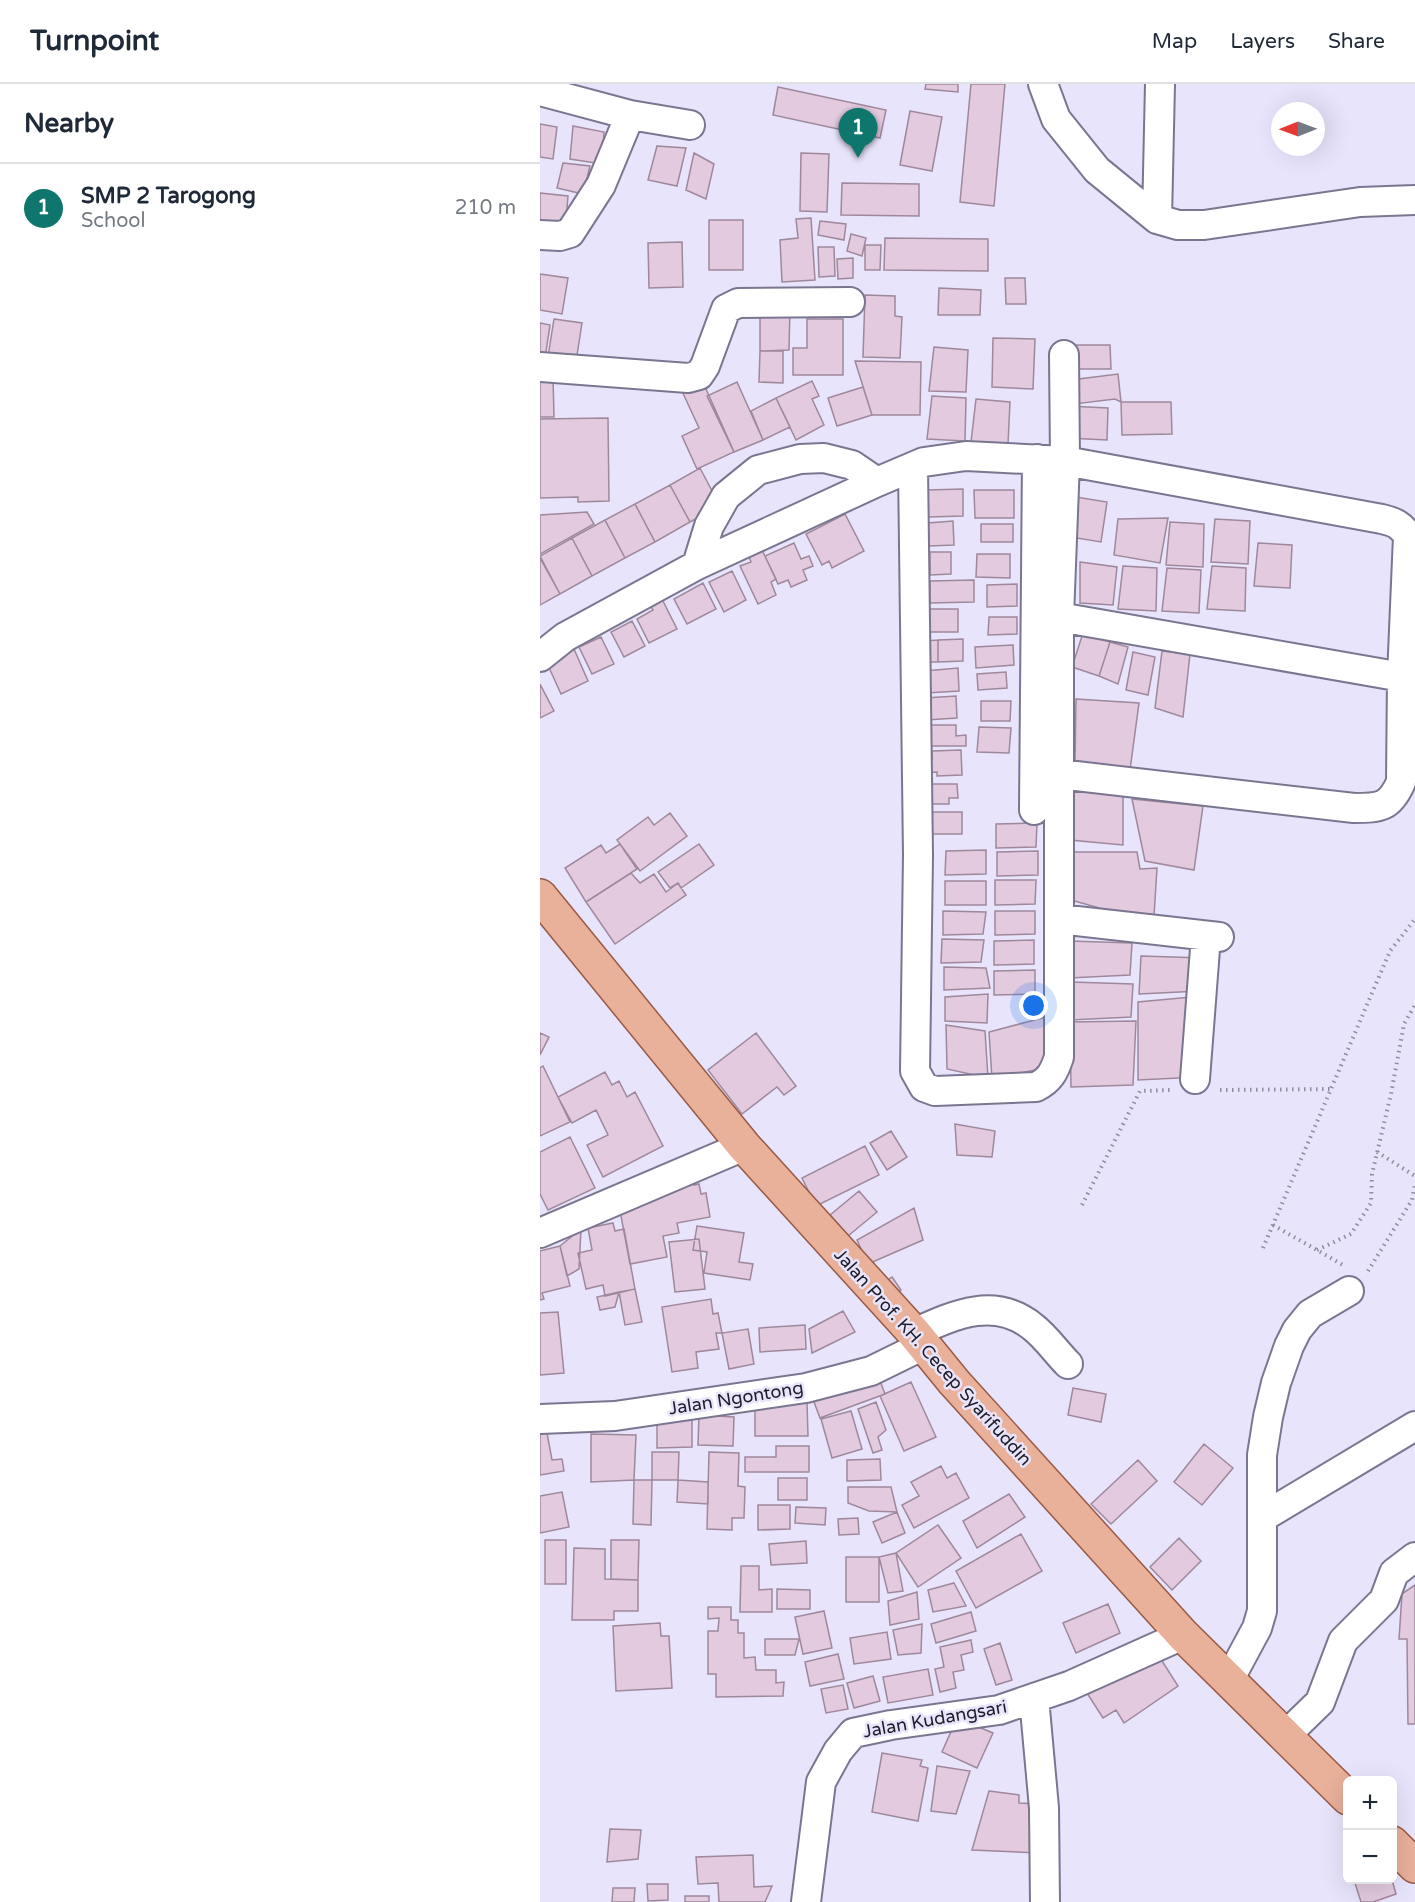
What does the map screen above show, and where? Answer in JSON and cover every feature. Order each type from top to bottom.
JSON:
[{"type":"main road","name":"Jalan Prof. KH. Cecep Syarifuddin","points":[[540,896],[744,1146],[919,1339],[954,1382],[1183,1635],[1343,1794]]},
{"type":"main road","points":[[1397,1848],[1415,1866]]},
{"type":"street","points":[[1043,84],[1056,119],[1097,170],[1156,219],[1178,225],[1204,225],[1360,202],[1415,200]]},
{"type":"street","points":[[1156,219],[1160,84]]},
{"type":"street","points":[[540,91],[630,115],[690,125]]},
{"type":"street","points":[[540,235],[560,236],[570,233],[601,185],[630,115]]},
{"type":"street","points":[[540,368],[688,378],[699,375],[705,366],[726,309],[738,303],[850,302]]},
{"type":"street","points":[[913,467],[918,855],[914,1062],[918,1078],[924,1087],[935,1091],[1036,1087],[1045,1082],[1054,1072],[1059,1057],[1059,617],[1065,461],[1064,355]]},
{"type":"street","points":[[540,657],[553,641],[697,565],[924,462],[966,456],[1065,461],[1395,522],[1408,536],[1402,677],[1401,782],[1395,796],[1385,805],[1354,808],[1059,774]]},
{"type":"street","points":[[697,565],[709,526],[726,496],[758,470],[800,459],[824,458],[852,465],[877,482]]},
{"type":"street","points":[[1034,810],[1037,459]]},
{"type":"street","points":[[1059,617],[1402,677]]},
{"type":"street","points":[[1059,919],[1213,937],[1194,1086]]},
{"type":"street","points":[[540,1233],[744,1146]]},
{"type":"street","points":[[1229,1680],[1257,1628],[1262,1611],[1262,1455],[1276,1383],[1297,1330],[1310,1314],[1353,1278]]},
{"type":"street","name":"Jalan Ngontong","points":[[540,1419],[615,1416],[806,1388],[871,1371],[957,1314],[985,1310],[1005,1313],[1023,1320],[1034,1328],[1068,1364]]},
{"type":"street","points":[[1263,1517],[1415,1426]]},
{"type":"street","points":[[1285,1736],[1320,1702],[1342,1641],[1384,1600],[1394,1573],[1415,1557]]},
{"type":"street","name":"Jalan Kudangsari","points":[[806,1902],[821,1782],[838,1751],[853,1733],[891,1725],[999,1710],[1069,1686],[1183,1635]]},
{"type":"street","points":[[1034,1698],[1044,1808],[1045,1902]]},
{"type":"path","points":[[1263,1248],[1390,951],[1415,919]]},
{"type":"path","points":[[1317,1250],[1351,1234],[1371,1203],[1372,1174],[1404,1024],[1415,1005]]},
{"type":"path","points":[[1082,1204],[1140,1091],[1194,1086],[1332,1089]]},
{"type":"path","points":[[1377,1152],[1415,1176]]},
{"type":"path","points":[[1273,1225],[1317,1250],[1353,1278],[1412,1200],[1415,1184]]},
{"type":"building","points":[[926,84],[958,84],[958,92],[925,89]]},
{"type":"building","points":[[971,84],[1005,84],[994,206],[960,202]]},
{"type":"building","points":[[778,87],[886,110],[880,138],[773,115]]},
{"type":"building","points":[[910,111],[942,117],[932,171],[900,165]]},
{"type":"building","points":[[540,124],[557,127],[553,159],[540,157]]},
{"type":"building","points":[[573,126],[604,132],[602,164],[570,159]]},
{"type":"building","points":[[657,146],[686,148],[677,186],[648,180]]},
{"type":"building","points":[[694,153],[714,164],[706,199],[686,190]]},
{"type":"building","points":[[801,153],[829,154],[827,212],[800,211]]},
{"type":"building","points":[[563,163],[590,166],[583,194],[557,188]]},
{"type":"building","points":[[842,183],[919,184],[919,216],[841,215]]},
{"type":"building","points":[[540,193],[568,196],[566,221],[540,227]]},
{"type":"building","points":[[811,218],[815,280],[782,282],[780,240],[798,238],[796,219]]},
{"type":"building","points":[[709,220],[743,220],[743,270],[709,270]]},
{"type":"building","points":[[820,221],[846,224],[844,240],[818,235]]},
{"type":"building","points":[[851,234],[866,238],[862,256],[847,251]]},
{"type":"building","points":[[885,238],[988,239],[988,271],[884,270]]},
{"type":"building","points":[[682,242],[683,287],[649,288],[648,243]]},
{"type":"building","points":[[865,245],[881,245],[880,270],[865,270]]},
{"type":"building","points":[[818,247],[834,247],[835,276],[819,277]]},
{"type":"building","points":[[853,258],[853,278],[838,279],[837,259]]},
{"type":"building","points":[[540,274],[568,278],[562,314],[540,310]]},
{"type":"building","points":[[1005,278],[1025,278],[1026,304],[1006,304]]},
{"type":"building","points":[[939,288],[981,290],[980,315],[938,315]]},
{"type":"building","points":[[865,295],[895,296],[895,316],[902,317],[900,358],[863,357]]},
{"type":"building","points":[[760,306],[790,306],[789,350],[760,351]]},
{"type":"building","points":[[554,319],[582,323],[575,368],[547,363]]},
{"type":"building","points":[[807,319],[843,319],[843,375],[793,375],[793,348],[807,348]]},
{"type":"building","points":[[540,323],[550,325],[545,358],[540,358]]},
{"type":"building","points":[[993,338],[1035,339],[1033,389],[992,387]]},
{"type":"building","points":[[1076,345],[1110,345],[1111,369],[1076,369]]},
{"type":"building","points":[[934,347],[968,350],[966,392],[929,391]]},
{"type":"building","points":[[760,351],[783,351],[783,383],[759,382]]},
{"type":"building","points":[[855,361],[921,362],[920,415],[872,415]]},
{"type":"building","points":[[1118,374],[1121,402],[1115,399],[1074,404],[1071,380]]},
{"type":"building","points":[[553,377],[554,417],[540,417],[540,378]]},
{"type":"building","points":[[702,380],[734,452],[697,469],[682,436],[699,428],[681,389]]},
{"type":"building","points":[[812,381],[819,396],[812,399],[824,425],[796,440],[776,398]]},
{"type":"building","points":[[737,382],[763,440],[734,452],[707,396]]},
{"type":"building","points":[[863,387],[872,415],[837,426],[828,398]]},
{"type":"building","points":[[932,396],[966,398],[965,441],[927,439]]},
{"type":"building","points":[[776,398],[790,427],[763,440],[751,411]]},
{"type":"building","points":[[976,399],[1010,402],[1008,444],[971,442]]},
{"type":"building","points":[[1121,402],[1171,402],[1172,434],[1122,435]]},
{"type":"building","points":[[1067,406],[1108,408],[1107,440],[1066,438]]},
{"type":"building","points":[[608,418],[609,501],[578,502],[578,497],[540,498],[540,419]]},
{"type":"building","points":[[700,468],[720,506],[690,522],[670,485]]},
{"type":"building","points":[[670,485],[690,522],[655,542],[635,504]]},
{"type":"building","points":[[963,489],[963,516],[928,517],[927,490]]},
{"type":"building","points":[[974,490],[1014,490],[1014,518],[975,518]]},
{"type":"building","points":[[1070,496],[1107,502],[1101,542],[1064,536]]},
{"type":"building","points":[[635,504],[655,542],[625,558],[605,520]]},
{"type":"building","points":[[587,512],[594,524],[540,554],[540,515]]},
{"type":"building","points":[[845,514],[864,551],[832,568],[829,561],[822,565],[806,534]]},
{"type":"building","points":[[1168,518],[1160,563],[1114,555],[1118,519]]},
{"type":"building","points":[[1215,519],[1250,521],[1248,564],[1211,562]]},
{"type":"building","points":[[605,520],[625,558],[592,576],[572,538]]},
{"type":"building","points":[[953,521],[954,545],[929,546],[928,523]]},
{"type":"building","points":[[1170,522],[1204,524],[1203,567],[1166,565]]},
{"type":"building","points":[[981,524],[1013,524],[1013,542],[981,542]]},
{"type":"building","points":[[572,538],[592,576],[560,594],[540,556]]},
{"type":"building","points":[[794,543],[801,559],[809,556],[813,566],[803,570],[807,580],[791,587],[788,580],[778,584],[765,556]]},
{"type":"building","points":[[1258,543],[1292,545],[1290,588],[1254,586]]},
{"type":"building","points":[[762,550],[776,579],[771,582],[776,595],[758,604],[740,566],[751,562],[749,557]]},
{"type":"building","points":[[930,552],[951,552],[951,574],[930,575]]},
{"type":"building","points":[[977,554],[1010,554],[1010,578],[976,577]]},
{"type":"building","points":[[540,558],[560,594],[540,605]]},
{"type":"building","points":[[1080,562],[1117,567],[1113,605],[1080,603]]},
{"type":"building","points":[[1123,566],[1157,568],[1156,611],[1118,609]]},
{"type":"building","points":[[1212,566],[1246,568],[1245,611],[1207,609]]},
{"type":"building","points":[[1167,568],[1201,570],[1199,613],[1162,611]]},
{"type":"building","points":[[732,571],[746,600],[724,612],[709,582]]},
{"type":"building","points":[[974,580],[974,602],[930,603],[930,581]]},
{"type":"building","points":[[703,583],[716,609],[687,624],[674,599]]},
{"type":"building","points":[[1017,584],[1017,606],[987,607],[987,585]]},
{"type":"building","points":[[662,599],[677,629],[649,643],[637,619],[653,610],[650,605]]},
{"type":"building","points":[[927,609],[958,609],[958,632],[927,632]]},
{"type":"building","points":[[989,617],[1017,617],[1017,634],[988,635]]},
{"type":"building","points":[[632,621],[645,646],[624,657],[611,632]]},
{"type":"building","points":[[1083,633],[1110,642],[1099,676],[1072,667]]},
{"type":"building","points":[[601,637],[614,664],[592,674],[579,647]]},
{"type":"building","points":[[963,639],[963,661],[938,662],[938,640]]},
{"type":"building","points":[[938,640],[938,662],[925,662],[925,641]]},
{"type":"building","points":[[1110,642],[1128,647],[1118,684],[1099,676]]},
{"type":"building","points":[[1013,645],[1014,665],[976,668],[975,647]]},
{"type":"building","points":[[574,649],[588,681],[561,694],[546,661]]},
{"type":"building","points":[[1162,651],[1190,654],[1183,717],[1155,708]]},
{"type":"building","points":[[1133,652],[1155,657],[1148,695],[1126,690]]},
{"type":"building","points":[[958,668],[959,691],[927,693],[925,671]]},
{"type":"building","points":[[1006,672],[1007,688],[978,690],[977,674]]},
{"type":"building","points":[[540,684],[554,711],[540,718]]},
{"type":"building","points":[[956,696],[957,718],[926,720],[925,698]]},
{"type":"building","points":[[1076,699],[1139,703],[1130,770],[1075,763]]},
{"type":"building","points":[[981,701],[1011,701],[1010,721],[981,721]]},
{"type":"building","points":[[924,725],[956,725],[956,736],[966,735],[966,746],[924,746]]},
{"type":"building","points":[[979,727],[1011,728],[1009,753],[977,752]]},
{"type":"building","points":[[961,750],[962,775],[937,776],[937,772],[922,773],[922,760],[932,760],[932,751]]},
{"type":"building","points":[[921,784],[957,784],[958,798],[949,798],[949,804],[921,804]]},
{"type":"building","points":[[1070,787],[1123,791],[1123,845],[1070,840]]},
{"type":"building","points":[[1132,799],[1203,806],[1194,870],[1145,861]]},
{"type":"building","points":[[920,812],[962,812],[962,834],[920,834]]},
{"type":"building","points":[[670,813],[687,836],[640,871],[617,840],[648,817],[654,825]]},
{"type":"building","points":[[1037,823],[1036,847],[996,848],[996,824]]},
{"type":"building","points":[[620,844],[637,869],[586,902],[565,868],[601,845],[606,853]]},
{"type":"building","points":[[699,844],[714,865],[681,888],[678,883],[670,888],[658,872]]},
{"type":"building","points":[[986,850],[986,874],[945,875],[946,851]]},
{"type":"building","points":[[1038,851],[1038,875],[997,876],[997,852]]},
{"type":"building","points":[[1072,852],[1137,852],[1140,869],[1157,868],[1154,916],[1109,915],[1099,908],[1071,900]]},
{"type":"building","points":[[631,873],[640,883],[654,874],[666,892],[678,883],[686,895],[615,944],[586,902]]},
{"type":"building","points":[[995,880],[1036,880],[1035,904],[995,905]]},
{"type":"building","points":[[945,881],[986,881],[986,905],[945,905]]},
{"type":"building","points":[[943,911],[986,912],[983,934],[943,935]]},
{"type":"building","points":[[995,911],[1035,911],[1035,934],[995,935]]},
{"type":"building","points":[[942,939],[984,940],[981,962],[941,963]]},
{"type":"building","points":[[1034,940],[1034,964],[994,965],[994,941]]},
{"type":"building","points":[[1070,941],[1132,943],[1130,975],[1069,978]]},
{"type":"building","points":[[1141,956],[1203,958],[1200,991],[1139,994]]},
{"type":"building","points":[[944,967],[986,968],[990,988],[944,990]]},
{"type":"building","points":[[1035,970],[1035,994],[994,995],[994,971]]},
{"type":"building","points":[[1071,982],[1133,984],[1131,1017],[1070,1020]]},
{"type":"building","points":[[988,994],[987,1023],[945,1021],[945,997]]},
{"type":"building","points":[[1202,996],[1199,1077],[1138,1080],[1138,1002]]},
{"type":"building","points":[[1046,1017],[1049,1067],[992,1079],[989,1032]]},
{"type":"building","points":[[1136,1021],[1133,1085],[1071,1087],[1070,1022]]},
{"type":"building","points":[[946,1025],[985,1031],[988,1078],[947,1069]]},
{"type":"building","points":[[540,1033],[549,1037],[540,1055]]},
{"type":"building","points":[[756,1033],[796,1086],[784,1095],[777,1087],[742,1114],[708,1070]]},
{"type":"building","points":[[543,1066],[570,1122],[540,1136],[540,1068]]},
{"type":"building","points":[[605,1072],[612,1085],[619,1081],[627,1097],[635,1092],[663,1146],[603,1177],[587,1145],[608,1135],[596,1110],[572,1123],[558,1097]]},
{"type":"building","points":[[955,1124],[995,1131],[992,1157],[957,1155]]},
{"type":"building","points":[[891,1131],[907,1157],[887,1170],[870,1143]]},
{"type":"building","points":[[570,1137],[595,1188],[548,1210],[540,1194],[540,1152]]},
{"type":"building","points":[[865,1146],[879,1175],[816,1206],[802,1178]]},
{"type":"building","points":[[692,1175],[694,1185],[699,1184],[701,1194],[706,1193],[710,1217],[677,1223],[679,1233],[663,1236],[667,1257],[630,1264],[618,1200]]},
{"type":"building","points":[[859,1191],[877,1212],[848,1236],[830,1215]]},
{"type":"building","points":[[914,1208],[923,1240],[868,1264],[857,1240]]},
{"type":"building","points":[[613,1223],[615,1231],[624,1229],[635,1289],[605,1296],[603,1285],[586,1289],[578,1253],[592,1250],[588,1228]]},
{"type":"building","points":[[697,1226],[744,1233],[739,1262],[753,1264],[750,1280],[704,1273],[707,1252],[693,1250]]},
{"type":"building","points":[[581,1229],[579,1269],[567,1276],[560,1246]]},
{"type":"building","points":[[699,1239],[705,1289],[675,1292],[669,1242]]},
{"type":"building","points":[[560,1246],[570,1286],[542,1293],[544,1299],[540,1300],[540,1251]]},
{"type":"building","points":[[892,1277],[901,1290],[887,1299],[879,1286]]},
{"type":"building","points":[[635,1289],[642,1322],[625,1325],[619,1292]]},
{"type":"building","points":[[619,1292],[615,1307],[600,1310],[597,1297]]},
{"type":"building","points":[[711,1299],[713,1314],[718,1313],[722,1333],[716,1333],[719,1349],[696,1352],[698,1368],[672,1372],[662,1307]]},
{"type":"building","points":[[843,1311],[855,1332],[812,1353],[809,1329]]},
{"type":"building","points":[[558,1312],[564,1373],[540,1375],[540,1313]]},
{"type":"building","points":[[805,1325],[806,1349],[760,1352],[759,1328]]},
{"type":"building","points":[[748,1329],[754,1364],[729,1369],[722,1333]]},
{"type":"building","points":[[876,1370],[885,1394],[820,1418],[811,1394]]},
{"type":"building","points":[[911,1382],[936,1437],[904,1451],[880,1396]]},
{"type":"building","points":[[1073,1388],[1106,1394],[1101,1422],[1068,1415]]},
{"type":"building","points":[[755,1402],[807,1402],[808,1436],[755,1436]]},
{"type":"building","points":[[876,1402],[886,1430],[878,1437],[882,1450],[873,1453],[858,1409]]},
{"type":"building","points":[[851,1411],[862,1449],[832,1458],[821,1419]]},
{"type":"building","points":[[699,1415],[734,1417],[733,1446],[698,1445]]},
{"type":"building","points":[[657,1418],[692,1418],[692,1447],[657,1448]]},
{"type":"building","points":[[547,1433],[552,1460],[562,1459],[564,1471],[540,1475],[540,1434]]},
{"type":"building","points":[[591,1434],[636,1435],[634,1480],[591,1482]]},
{"type":"building","points":[[1204,1444],[1233,1468],[1202,1505],[1174,1482]]},
{"type":"building","points":[[776,1446],[809,1446],[809,1472],[745,1472],[745,1457],[776,1457]]},
{"type":"building","points":[[652,1452],[679,1452],[678,1480],[652,1480]]},
{"type":"building","points":[[709,1452],[739,1453],[738,1486],[745,1487],[744,1518],[732,1518],[732,1530],[707,1529]]},
{"type":"building","points":[[880,1459],[881,1480],[847,1481],[847,1460]]},
{"type":"building","points":[[1138,1460],[1157,1481],[1111,1524],[1091,1504]]},
{"type":"building","points":[[941,1466],[947,1478],[956,1473],[969,1498],[914,1528],[902,1505],[919,1496],[911,1482]]},
{"type":"building","points":[[778,1478],[807,1478],[807,1500],[778,1500]]},
{"type":"building","points":[[634,1480],[652,1480],[651,1525],[633,1524]]},
{"type":"building","points":[[678,1480],[708,1482],[708,1504],[677,1502]]},
{"type":"building","points":[[848,1487],[891,1487],[897,1512],[869,1511],[848,1503]]},
{"type":"building","points":[[562,1492],[569,1527],[540,1533],[540,1496]]},
{"type":"building","points":[[1009,1494],[1025,1517],[977,1548],[963,1521]]},
{"type":"building","points":[[758,1505],[790,1505],[790,1529],[758,1530]]},
{"type":"building","points":[[796,1507],[826,1508],[825,1525],[795,1523]]},
{"type":"building","points":[[897,1512],[905,1533],[882,1543],[873,1522]]},
{"type":"building","points":[[858,1518],[859,1534],[839,1535],[838,1519]]},
{"type":"building","points":[[938,1525],[961,1558],[918,1587],[896,1553]]},
{"type":"building","points":[[1021,1534],[1042,1571],[976,1608],[956,1571]]},
{"type":"building","points":[[1179,1538],[1201,1561],[1172,1590],[1150,1567]]},
{"type":"building","points":[[545,1540],[566,1540],[566,1584],[545,1584]]},
{"type":"building","points":[[611,1540],[639,1540],[638,1580],[611,1579]]},
{"type":"building","points":[[806,1541],[807,1563],[771,1565],[769,1544]]},
{"type":"building","points":[[574,1548],[605,1549],[605,1579],[638,1580],[638,1611],[614,1611],[614,1620],[572,1620]]},
{"type":"building","points":[[896,1553],[903,1591],[888,1593],[879,1557]]},
{"type":"building","points":[[846,1557],[879,1557],[879,1602],[846,1602]]},
{"type":"building","points":[[741,1566],[759,1566],[759,1590],[772,1589],[772,1612],[740,1612]]},
{"type":"building","points":[[954,1583],[966,1606],[933,1612],[928,1590]]},
{"type":"building","points":[[1415,1585],[1415,1724],[1408,1724],[1407,1639],[1399,1639],[1402,1594]]},
{"type":"building","points":[[777,1589],[810,1590],[810,1609],[777,1609]]},
{"type":"building","points":[[917,1592],[919,1619],[890,1625],[888,1601]]},
{"type":"building","points":[[1108,1604],[1120,1633],[1076,1653],[1063,1623]]},
{"type":"building","points":[[708,1607],[731,1607],[731,1620],[738,1620],[738,1633],[744,1633],[744,1658],[755,1657],[756,1670],[776,1670],[776,1683],[784,1682],[783,1696],[716,1697],[716,1674],[708,1674],[708,1631],[718,1631],[719,1618],[708,1619]]},
{"type":"building","points":[[824,1611],[832,1648],[803,1654],[795,1617]]},
{"type":"building","points":[[971,1612],[976,1631],[936,1643],[931,1624]]},
{"type":"building","points":[[660,1623],[661,1636],[669,1636],[672,1688],[616,1691],[613,1626]]},
{"type":"building","points":[[922,1624],[921,1653],[898,1655],[893,1630]]},
{"type":"building","points":[[887,1632],[891,1659],[854,1664],[850,1638]]},
{"type":"building","points":[[765,1639],[799,1639],[795,1655],[765,1655]]},
{"type":"building","points":[[971,1640],[973,1652],[961,1655],[964,1670],[953,1672],[956,1688],[940,1692],[935,1669],[944,1667],[940,1647]]},
{"type":"building","points":[[1000,1643],[1012,1680],[996,1685],[984,1649]]},
{"type":"building","points":[[1157,1653],[1178,1686],[1124,1723],[1116,1710],[1103,1718],[1085,1690]]},
{"type":"building","points":[[838,1654],[844,1679],[810,1686],[805,1662]]},
{"type":"building","points":[[928,1669],[933,1695],[888,1703],[883,1677]]},
{"type":"building","points":[[873,1676],[880,1701],[854,1708],[847,1683]]},
{"type":"building","points":[[843,1685],[848,1709],[826,1713],[821,1689]]},
{"type":"building","points":[[957,1718],[993,1733],[977,1768],[942,1752]]},
{"type":"building","points":[[882,1753],[922,1760],[920,1766],[928,1768],[918,1821],[872,1812]]},
{"type":"building","points":[[937,1766],[970,1771],[956,1814],[931,1811]]},
{"type":"building","points":[[989,1791],[1019,1795],[1019,1803],[1038,1804],[1040,1853],[972,1850]]},
{"type":"building","points":[[610,1829],[641,1830],[638,1859],[607,1862]]},
{"type":"building","points":[[753,1855],[754,1887],[772,1886],[765,1902],[719,1902],[718,1883],[698,1884],[696,1857]]},
{"type":"building","points":[[647,1884],[668,1884],[668,1900],[648,1901]]},
{"type":"building","points":[[1355,1884],[1393,1884],[1396,1894],[1373,1902],[1361,1902]]},
{"type":"building","points":[[613,1888],[635,1888],[634,1902],[612,1902]]},
{"type":"building","points":[[685,1896],[709,1896],[709,1902],[685,1902]]},
{"type":"place","name":"SMP 2 Tarogong","points":[[858,158]]}]
